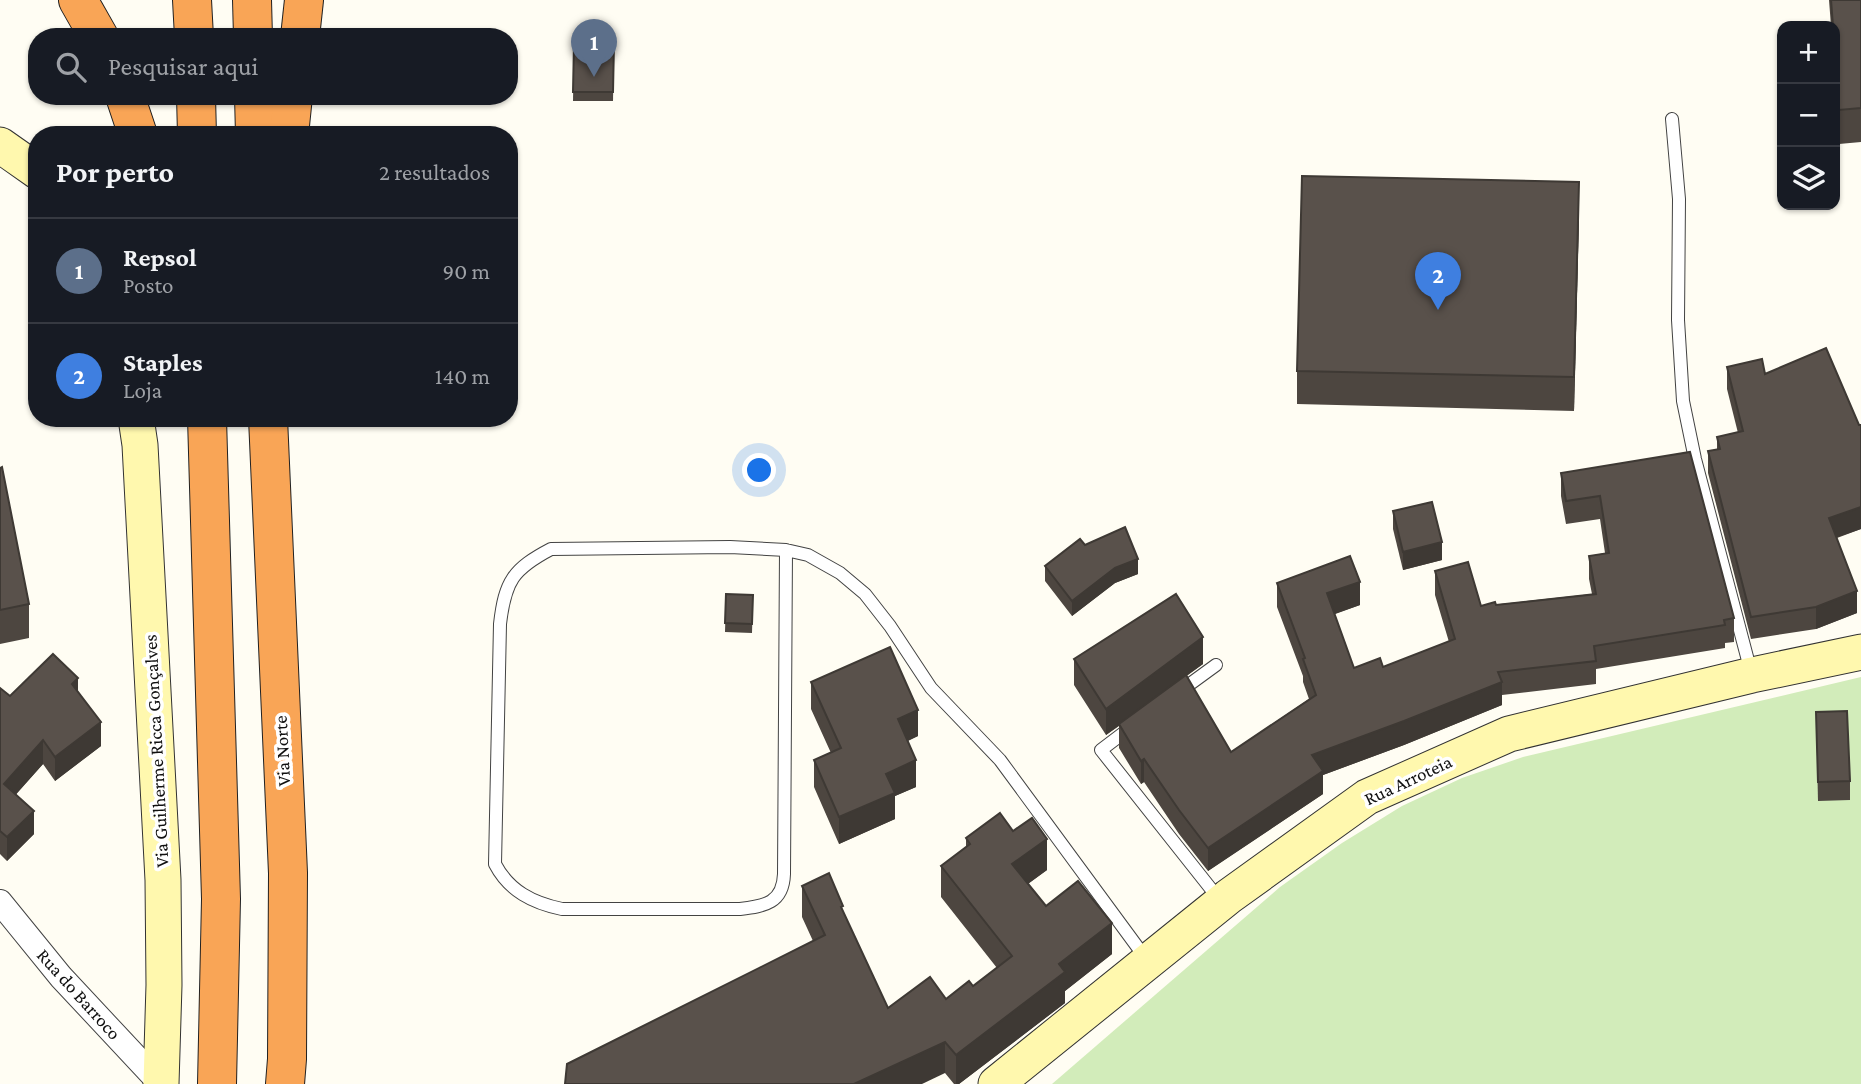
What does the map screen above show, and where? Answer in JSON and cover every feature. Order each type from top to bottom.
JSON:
[{"type":"highway","points":[[78,0],[94,28]]},
{"type":"highway","points":[[192,0],[194,28]]},
{"type":"highway","points":[[252,0],[253,28]]},
{"type":"highway","points":[[301,28],[304,0]]},
{"type":"highway","points":[[128,105],[135,126]]},
{"type":"highway","points":[[196,105],[197,126]]},
{"type":"highway","points":[[254,105],[256,126]]},
{"type":"highway","points":[[290,126],[292,105]]},
{"type":"highway","points":[[186,427],[213,586]]},
{"type":"highway","points":[[207,427],[221,899],[217,1084]]},
{"type":"highway","name":"Via Norte","points":[[268,427],[288,873],[285,1084]]},
{"type":"highway","points":[[281,728],[285,427]]},
{"type":"street","points":[[0,145],[28,165]]},
{"type":"street","name":"Via Guilherme Ricca Gonçalves","points":[[137,427],[163,880],[161,1084]]},
{"type":"street","name":"Rua Arroteia","points":[[996,1084],[1222,902],[1367,797],[1509,734],[1752,675],[1861,652]]},
{"type":"street","name":"Rua do Barroco","points":[[0,902],[61,977],[161,1084]]},
{"type":"lane","points":[[1672,119],[1679,199],[1678,320],[1683,401],[1695,459],[1752,675]]},
{"type":"lane","points":[[786,550],[784,874],[779,895],[758,906],[740,909],[562,909],[541,904],[510,886],[495,864],[500,624],[503,599],[511,580],[528,561],[551,548],[730,547],[786,550],[808,555],[840,573],[865,594],[932,688],[1000,760],[1148,961]]},
{"type":"lane","points":[[1164,704],[1216,665]]},
{"type":"lane","points":[[1143,719],[1101,750],[1222,902]]},
{"type":"green space","points":[[1861,677],[1861,1084],[1052,1084],[1280,887],[1342,843],[1402,806],[1462,778],[1523,757]]},
{"type":"building","points":[[1831,0],[1861,0],[1861,108],[1840,110],[1840,21],[1833,21]]},
{"type":"building","points":[[574,43],[614,43],[613,92],[573,92]]},
{"type":"building","points":[[1302,176],[1579,182],[1574,377],[1297,371]]},
{"type":"building","points":[[1826,348],[1861,425],[1861,507],[1829,518],[1857,591],[1816,607],[1751,617],[1708,451],[1720,449],[1717,437],[1743,431],[1727,367],[1762,359],[1765,374]]},
{"type":"building","points":[[1690,452],[1734,618],[1724,620],[1725,625],[1594,646],[1596,661],[1498,672],[1502,682],[1312,755],[1323,771],[1208,848],[1144,759],[1141,761],[1119,724],[1186,675],[1231,752],[1316,695],[1277,583],[1350,556],[1360,582],[1327,593],[1354,668],[1380,658],[1383,667],[1455,639],[1435,571],[1468,562],[1481,606],[1495,602],[1496,605],[1596,594],[1589,556],[1609,553],[1600,496],[1566,501],[1561,473]]},
{"type":"building","points":[[2,467],[29,604],[0,610],[0,468]]},
{"type":"building","points":[[1432,502],[1442,542],[1403,552],[1393,511]]},
{"type":"building","points":[[1125,527],[1138,559],[1115,568],[1072,601],[1045,566],[1080,539],[1085,545]]},
{"type":"building","points":[[726,594],[753,595],[752,624],[725,623]]},
{"type":"building","points":[[1176,594],[1203,637],[1106,709],[1074,659]]},
{"type":"building","points":[[890,647],[918,710],[898,719],[916,760],[886,774],[895,793],[839,817],[814,760],[841,748],[811,682]]},
{"type":"building","points":[[53,654],[78,678],[72,684],[101,722],[55,757],[43,740],[4,784],[34,811],[7,837],[0,831],[0,688],[10,696]]},
{"type":"building","points":[[1847,711],[1850,781],[1818,782],[1816,712]]},
{"type":"building","points":[[1000,813],[1013,831],[1032,818],[1047,839],[1012,864],[1046,906],[1078,881],[1112,923],[1059,964],[1065,972],[956,1055],[945,1042],[854,1084],[565,1084],[567,1064],[825,935],[802,886],[829,873],[843,906],[841,907],[888,1008],[930,977],[946,999],[969,981],[973,986],[1012,956],[941,866],[970,844],[966,838]]},
{"type":"place","name":"Repsol","points":[[594,77]]},
{"type":"place","name":"Staples","points":[[1438,310]]}]
